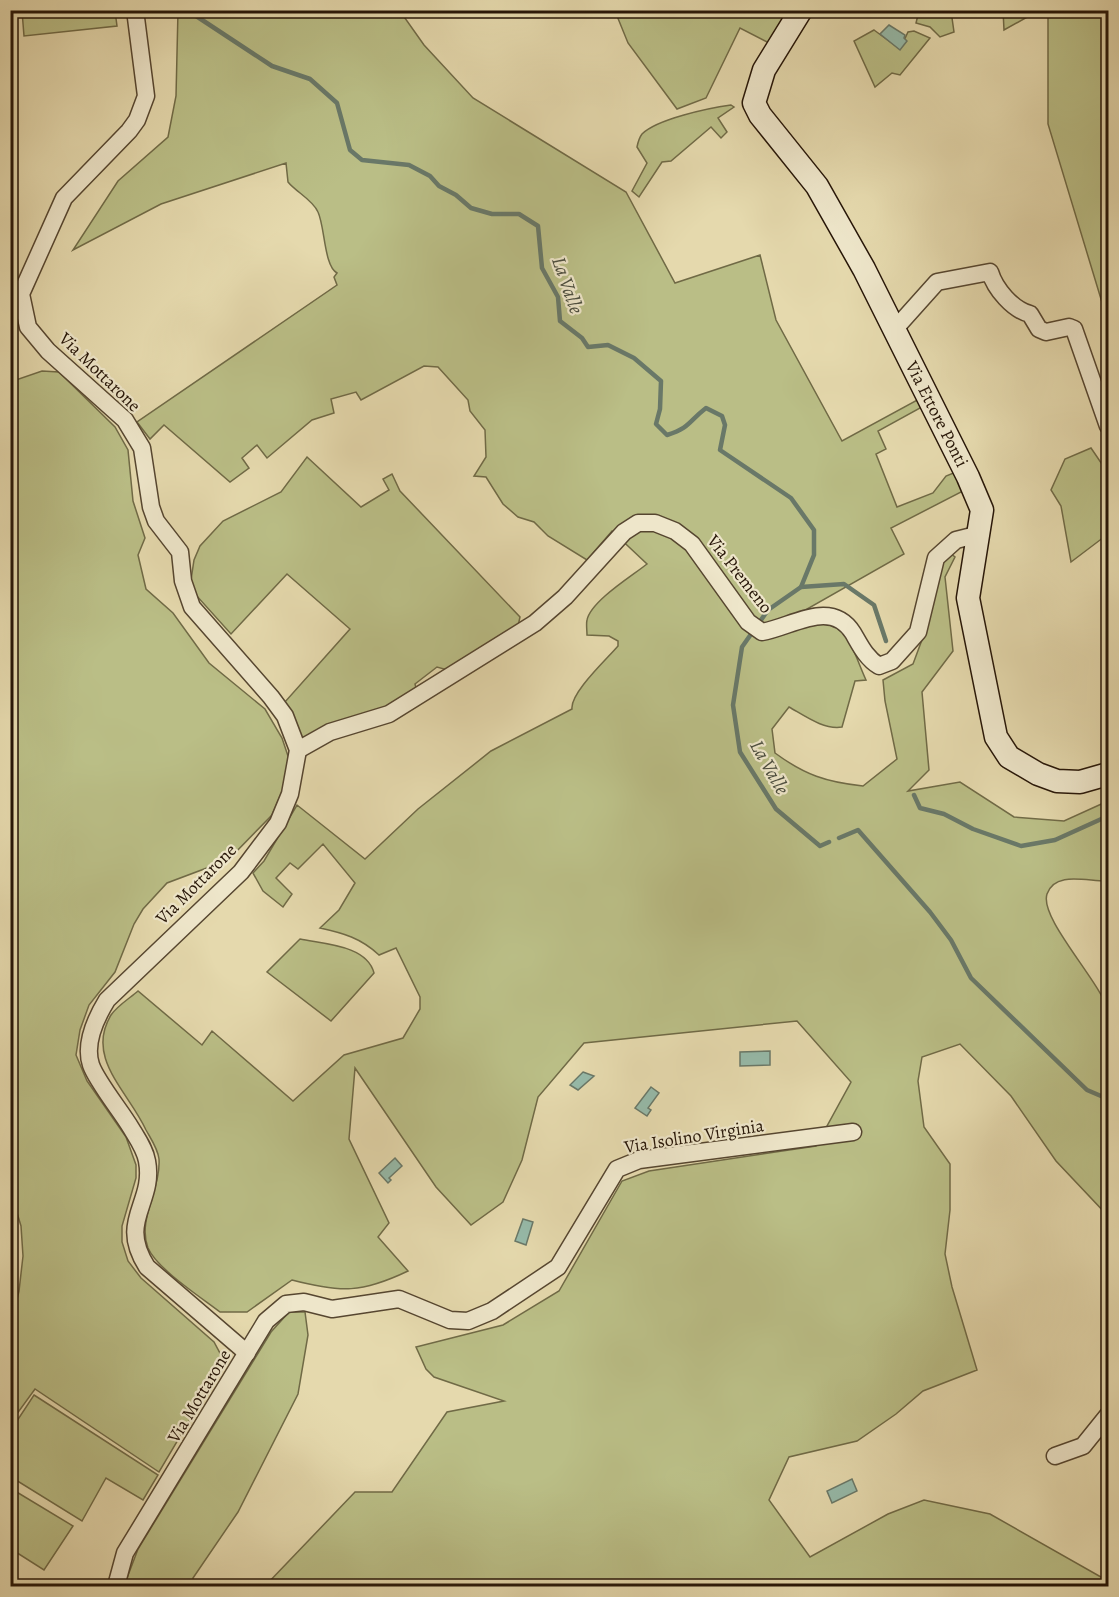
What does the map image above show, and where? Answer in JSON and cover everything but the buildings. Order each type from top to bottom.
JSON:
[{"type":"street","name":"Via Mottarone","points":[[116,1587],[125,1553],[247,1353],[147,1267],[136,1250],[133,1230],[146,1187],[147,1161],[139,1140],[91,1065],[91,1035],[97,1016],[107,1000],[241,872],[278,823],[290,794],[298,750],[285,716],[271,697],[192,607],[183,581],[180,552],[156,521],[151,507],[142,448],[125,420],[48,351],[28,327],[21,294],[64,198],[129,131],[137,120],[146,96],[135,10]]},
{"type":"street","name":"Via Ettore Ponti","points":[[801,10],[764,70],[754,103],[760,115],[817,186],[864,269],[968,477],[982,510],[968,598],[996,737],[1009,757],[1038,774],[1057,781],[1080,782],[1108,774]]},
{"type":"street","points":[[894,330],[936,282],[990,272],[993,281],[1019,311],[1030,314],[1039,328],[1047,332],[1069,327],[1074,329],[1108,426]]},
{"type":"street","name":"Via Premeno","points":[[298,750],[330,732],[388,714],[535,623],[564,597],[624,532],[638,523],[655,523],[675,531],[692,544],[761,628],[810,617],[832,615],[847,625],[870,660],[879,666],[892,661],[918,632],[936,558],[956,540],[980,534]]},
{"type":"street","name":"Via Isolino Virginia","points":[[247,1353],[266,1321],[286,1304],[304,1302],[332,1309],[399,1299],[450,1320],[468,1321],[492,1311],[558,1267],[610,1178],[616,1169],[625,1165],[639,1160],[853,1132]]},
{"type":"street","points":[[1055,1456],[1083,1446],[1108,1415]]},
{"type":"green space","points":[[1003,10],[1038,10],[1038,11],[1004,30]]},
{"type":"green space","points":[[22,11],[115,11],[117,26],[24,36]]},
{"type":"green space","points":[[178,11],[400,11],[424,45],[473,98],[626,192],[675,283],[760,255],[776,320],[842,441],[919,399],[922,407],[878,431],[886,449],[876,454],[897,507],[933,493],[946,476],[956,472],[965,490],[891,528],[904,554],[807,609],[798,626],[814,623],[837,628],[850,643],[866,680],[855,681],[842,727],[822,724],[789,707],[772,729],[775,753],[796,767],[816,776],[863,786],[897,759],[883,680],[913,664],[926,629],[941,564],[950,553],[955,557],[945,577],[953,651],[922,692],[929,770],[908,791],[960,782],[1014,817],[1064,821],[1108,801],[1108,881],[1073,879],[1057,882],[1047,894],[1047,905],[1060,933],[1094,983],[1108,1010],[1110,1030],[1108,1216],[1056,1161],[1011,1096],[960,1044],[922,1057],[918,1081],[924,1127],[950,1164],[950,1210],[945,1254],[952,1287],[977,1370],[923,1391],[896,1414],[857,1441],[789,1457],[769,1500],[810,1557],[888,1514],[924,1500],[990,1514],[1108,1581],[1108,1586],[265,1586],[355,1492],[392,1492],[447,1412],[504,1401],[434,1377],[426,1369],[416,1347],[503,1325],[559,1291],[622,1181],[649,1171],[816,1146],[851,1082],[797,1021],[584,1043],[538,1097],[522,1160],[503,1202],[471,1225],[436,1187],[355,1068],[349,1139],[389,1223],[378,1237],[408,1271],[377,1284],[351,1289],[324,1287],[292,1280],[247,1312],[220,1312],[170,1274],[153,1256],[145,1237],[145,1226],[157,1182],[159,1159],[152,1140],[120,1088],[106,1060],[103,1046],[104,1031],[111,1015],[138,991],[202,1045],[212,1031],[293,1101],[344,1055],[403,1038],[420,1009],[420,997],[396,948],[379,955],[351,937],[320,928],[339,910],[355,883],[323,844],[298,869],[290,863],[276,878],[292,894],[283,907],[263,891],[253,873],[264,861],[297,805],[365,859],[418,809],[491,751],[572,709],[573,702],[583,685],[618,646],[618,641],[609,636],[587,635],[590,613],[604,597],[647,564],[612,531],[587,560],[548,536],[534,522],[518,517],[503,504],[486,477],[474,476],[486,457],[485,430],[470,411],[468,400],[438,367],[424,366],[361,400],[356,392],[331,399],[334,413],[312,420],[267,458],[257,445],[242,458],[249,468],[230,482],[164,425],[150,439],[137,422],[337,285],[334,277],[337,273],[327,255],[318,212],[288,182],[286,163],[161,204],[73,250],[118,181],[168,137],[176,96]]},
{"type":"green space","points":[[615,11],[791,11],[771,44],[740,28],[706,98],[677,109],[628,43]]},
{"type":"green space","points":[[919,11],[951,11],[954,32],[940,37],[930,27],[916,23]]},
{"type":"green space","points":[[1048,11],[1108,11],[1108,309],[1104,309],[1048,124]]},
{"type":"green space","points":[[874,30],[900,49],[908,32],[914,31],[930,38],[900,75],[892,73],[875,87],[854,41]]},
{"type":"green space","points":[[731,105],[734,107],[718,118],[727,132],[721,138],[711,127],[671,161],[662,162],[639,197],[632,191],[647,163],[637,147],[642,134],[671,119]]},
{"type":"green space","points":[[42,371],[59,372],[115,427],[128,450],[133,501],[145,538],[138,555],[146,589],[173,613],[209,663],[265,709],[282,738],[289,759],[285,785],[272,815],[228,860],[167,883],[143,909],[134,924],[115,972],[89,1005],[80,1030],[76,1055],[87,1081],[126,1137],[136,1165],[136,1178],[122,1226],[122,1242],[128,1261],[141,1278],[214,1342],[222,1357],[220,1369],[159,1472],[35,1389],[11,1422],[11,1324],[19,1291],[23,1256],[21,1226],[10,1190],[10,382]]},
{"type":"green space","points":[[1091,448],[1108,473],[1108,534],[1071,562],[1061,506],[1051,490],[1065,459]]},
{"type":"green space","points":[[307,457],[361,507],[389,490],[383,479],[392,474],[400,491],[520,617],[518,626],[451,671],[437,667],[415,684],[416,688],[380,711],[308,739],[300,736],[299,729],[284,703],[350,629],[287,574],[231,634],[195,594],[191,580],[194,560],[200,546],[223,521],[281,492]]},
{"type":"green space","points":[[300,939],[354,951],[370,964],[374,973],[331,1021],[267,972]]},
{"type":"green space","points":[[289,1312],[305,1312],[308,1335],[298,1394],[238,1512],[193,1578],[194,1586],[124,1586],[138,1549],[271,1332]]},
{"type":"green space","points":[[34,1395],[158,1475],[143,1500],[106,1478],[82,1521],[11,1477],[11,1430]]},
{"type":"green space","points":[[10,1488],[73,1526],[44,1570],[11,1549]]},
{"type":"shaded area","points":[[889,25],[905,35],[904,38],[907,41],[900,50],[880,34]]},
{"type":"shaded area","points":[[770,1051],[770,1065],[740,1066],[740,1052]]},
{"type":"shaded area","points":[[583,1072],[594,1076],[578,1090],[570,1085]]},
{"type":"shaded area","points":[[651,1087],[659,1093],[648,1108],[651,1110],[647,1116],[635,1108]]},
{"type":"shaded area","points":[[395,1158],[402,1166],[389,1178],[391,1180],[388,1183],[379,1173]]},
{"type":"shaded area","points":[[523,1219],[533,1222],[526,1245],[515,1241]]},
{"type":"shaded area","points":[[852,1479],[857,1491],[832,1503],[827,1491]]},
{"type":"waterway","name":"La Valle","points":[[187,10],[272,66],[310,79],[337,103],[350,150],[362,160],[409,165],[430,176],[439,186],[456,195],[471,208],[492,214],[519,214],[538,226],[542,268],[558,297],[560,321],[582,338],[588,347],[608,345],[634,358],[661,381],[660,409],[656,424],[667,435],[685,427],[706,408],[722,416],[725,425],[720,450],[791,498],[814,530],[814,555],[801,587],[768,610],[742,647],[733,705],[740,752],[776,809],[820,846],[829,842]]},
{"type":"waterway","points":[[801,587],[844,584],[874,605],[886,641]]},
{"type":"waterway","points":[[914,795],[920,808],[944,814],[973,829],[1021,846],[1055,840],[1108,816]]},
{"type":"waterway","name":"La Valle","points":[[839,838],[858,830],[930,912],[951,940],[971,978],[1087,1090],[1108,1099]]}]
